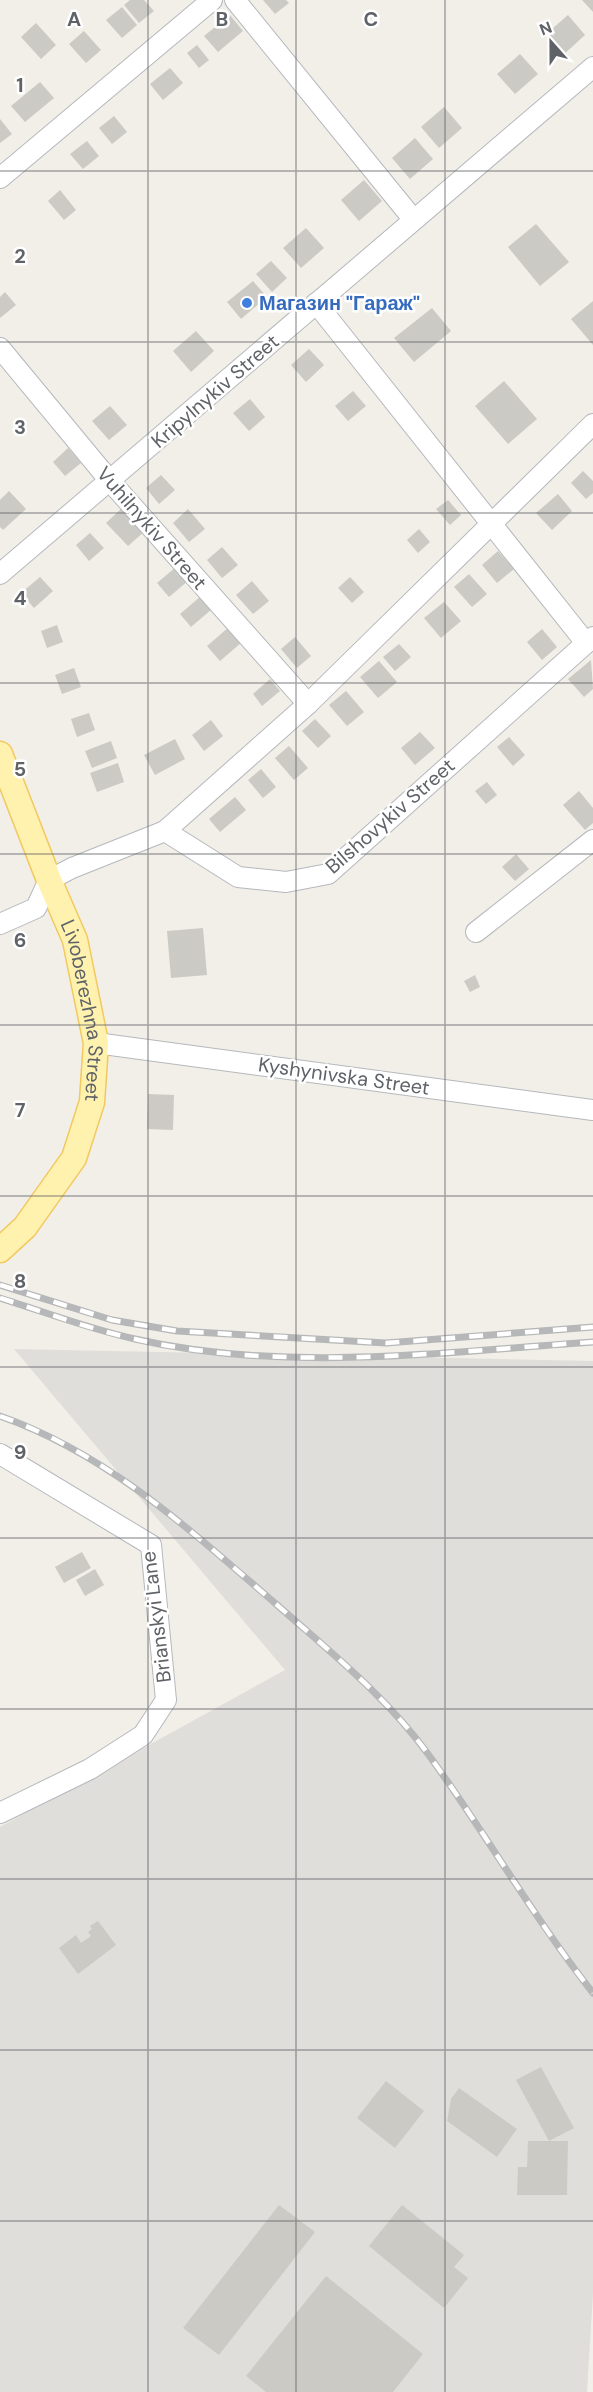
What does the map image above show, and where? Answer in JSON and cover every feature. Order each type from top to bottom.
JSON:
[{"type":"main road","name":"Livoberezhna Street","points":[[0,754],[75,940],[96,1043],[92,1102],[74,1158],[26,1227],[0,1250]]},
{"type":"street","points":[[0,178],[212,0]]},
{"type":"street","points":[[235,0],[413,219]]},
{"type":"street","name":"Kripylnykiv Street","points":[[0,574],[593,66]]},
{"type":"street","name":"Bilshovykiv Street","points":[[165,831],[238,877],[286,882],[328,874],[590,640],[491,522],[316,303]]},
{"type":"street","name":"Vuhilnykiv Street","points":[[0,348],[110,481],[308,704]]},
{"type":"street","points":[[0,924],[36,908],[49,880],[72,868],[165,831],[308,704],[491,522],[592,427]]},
{"type":"street","points":[[476,932],[593,840]]},
{"type":"street","name":"Kyshynivska Street","points":[[96,1043],[593,1110]]},
{"type":"street","name":"Brianskyi Lane","points":[[0,1454],[152,1545],[166,1700],[143,1735],[90,1769],[2,1808]]},
{"type":"shaded area","points":[[14,1349],[593,1361],[593,2294],[587,2392],[0,2392],[0,1827],[285,1670]]},
{"type":"building","points":[[130,0],[144,0],[154,11],[139,23],[124,5]]},
{"type":"building","points":[[263,0],[286,0],[289,3],[275,14]]},
{"type":"building","points":[[582,0],[593,0],[593,12]]},
{"type":"building","points":[[122,7],[137,25],[122,38],[106,20]]},
{"type":"building","points":[[230,15],[243,31],[218,52],[204,36]]},
{"type":"building","points":[[568,15],[585,35],[563,55],[545,35]]},
{"type":"building","points":[[36,23],[56,45],[41,59],[21,37]]},
{"type":"building","points":[[84,31],[101,50],[86,63],[69,44]]},
{"type":"building","points":[[197,45],[209,60],[199,68],[187,53]]},
{"type":"building","points":[[520,54],[538,74],[515,94],[497,74]]},
{"type":"building","points":[[170,68],[183,83],[163,100],[150,84]]},
{"type":"building","points":[[40,82],[54,98],[25,122],[11,106]]},
{"type":"building","points":[[444,107],[462,128],[439,148],[421,127]]},
{"type":"building","points":[[114,116],[127,132],[112,144],[99,128]]},
{"type":"building","points":[[0,119],[12,134],[0,143]]},
{"type":"building","points":[[415,138],[433,159],[410,179],[392,158]]},
{"type":"building","points":[[87,141],[99,156],[83,169],[70,154]]},
{"type":"building","points":[[364,180],[382,201],[359,221],[341,200]]},
{"type":"building","points":[[60,190],[76,210],[64,220],[48,201]]},
{"type":"building","points":[[536,224],[569,262],[540,286],[508,247]]},
{"type":"building","points":[[306,228],[324,248],[301,268],[283,248]]},
{"type":"building","points":[[271,261],[287,278],[272,292],[256,274]]},
{"type":"building","points":[[253,281],[267,297],[241,319],[227,302]]},
{"type":"building","points":[[5,292],[16,305],[0,318],[0,297]]},
{"type":"building","points":[[593,301],[593,345],[571,319]]},
{"type":"building","points":[[432,308],[451,331],[414,362],[394,338]]},
{"type":"building","points":[[196,331],[214,351],[191,372],[173,351]]},
{"type":"building","points":[[309,349],[324,365],[306,382],[291,365]]},
{"type":"building","points":[[504,381],[537,419],[508,444],[475,406]]},
{"type":"building","points":[[353,391],[366,406],[348,421],[335,406]]},
{"type":"building","points":[[250,399],[265,417],[249,431],[233,413]]},
{"type":"building","points":[[110,406],[127,425],[109,440],[92,421]]},
{"type":"building","points":[[68,448],[81,463],[65,476],[53,462]]},
{"type":"building","points":[[583,471],[593,481],[593,493],[586,499],[571,483]]},
{"type":"building","points":[[161,475],[175,490],[159,504],[146,488]]},
{"type":"building","points":[[9,491],[26,509],[3,530],[0,527],[0,500]]},
{"type":"building","points":[[558,494],[572,511],[552,530],[536,513]]},
{"type":"building","points":[[448,500],[461,515],[450,525],[436,509]]},
{"type":"building","points":[[123,507],[145,531],[128,546],[106,523]]},
{"type":"building","points":[[188,509],[205,529],[189,542],[173,523]]},
{"type":"building","points":[[419,529],[430,542],[418,553],[407,540]]},
{"type":"building","points":[[90,533],[104,548],[89,561],[76,545]]},
{"type":"building","points":[[222,547],[238,565],[222,578],[207,560]]},
{"type":"building","points":[[498,551],[514,569],[497,583],[482,565]]},
{"type":"building","points":[[176,567],[188,581],[169,597],[157,583]]},
{"type":"building","points":[[469,574],[487,594],[472,607],[454,587]]},
{"type":"building","points":[[40,577],[53,591],[34,608],[21,593]]},
{"type":"building","points":[[350,577],[364,592],[352,603],[338,588]]},
{"type":"building","points":[[252,581],[269,601],[253,614],[236,595]]},
{"type":"building","points":[[201,596],[212,609],[191,627],[180,614]]},
{"type":"building","points":[[444,602],[461,621],[441,638],[424,618]]},
{"type":"building","points":[[57,625],[63,642],[47,648],[41,631]]},
{"type":"building","points":[[229,627],[242,642],[220,661],[207,646]]},
{"type":"building","points":[[542,629],[557,647],[542,660],[527,642]]},
{"type":"building","points":[[295,637],[311,656],[297,668],[281,649]]},
{"type":"building","points":[[399,644],[411,657],[395,671],[383,657]]},
{"type":"building","points":[[591,660],[593,689],[584,697],[568,679]]},
{"type":"building","points":[[379,661],[397,682],[378,698],[360,677]]},
{"type":"building","points":[[74,668],[81,687],[62,694],[55,675]]},
{"type":"building","points":[[270,679],[280,691],[262,706],[253,694]]},
{"type":"building","points":[[346,691],[364,712],[347,726],[329,705]]},
{"type":"building","points":[[89,713],[95,730],[77,737],[71,719]]},
{"type":"building","points":[[315,719],[331,736],[318,748],[302,731]]},
{"type":"building","points":[[211,720],[223,736],[204,751],[192,735]]},
{"type":"building","points":[[420,732],[435,748],[415,765],[401,748]]},
{"type":"building","points":[[509,737],[525,755],[513,766],[497,747]]},
{"type":"building","points":[[175,739],[185,759],[155,775],[144,755]]},
{"type":"building","points":[[111,741],[117,758],[92,768],[85,751]]},
{"type":"building","points":[[289,746],[308,768],[294,780],[275,758]]},
{"type":"building","points":[[118,763],[124,782],[97,792],[90,773]]},
{"type":"building","points":[[261,769],[276,787],[263,798],[248,780]]},
{"type":"building","points":[[487,782],[497,795],[486,804],[475,791]]},
{"type":"building","points":[[579,791],[593,808],[593,823],[585,830],[563,805]]},
{"type":"building","points":[[235,797],[246,810],[220,832],[209,819]]},
{"type":"building","points":[[516,854],[529,869],[515,881],[502,867]]},
{"type":"building","points":[[203,928],[207,975],[171,978],[167,931]]},
{"type":"building","points":[[475,975],[480,987],[470,992],[464,981]]},
{"type":"building","points":[[148,1094],[174,1095],[173,1130],[147,1129]]},
{"type":"building","points":[[82,1552],[91,1568],[64,1583],[55,1567]]},
{"type":"building","points":[[95,1569],[104,1585],[85,1596],[76,1580]]},
{"type":"building","points":[[98,1921],[116,1945],[78,1974],[59,1948],[76,1935],[81,1943],[91,1936],[88,1932],[92,1929],[90,1926]]},
{"type":"building","points":[[541,2067],[574,2128],[549,2141],[516,2080]]},
{"type":"building","points":[[386,2081],[424,2111],[395,2148],[357,2118]]},
{"type":"building","points":[[459,2088],[517,2129],[497,2157],[447,2121],[451,2099]]},
{"type":"building","points":[[528,2141],[568,2141],[567,2195],[517,2195],[518,2167],[527,2167]]},
{"type":"building","points":[[279,2205],[315,2232],[219,2355],[183,2328]]},
{"type":"building","points":[[402,2205],[464,2255],[454,2267],[468,2278],[444,2308],[369,2246]]},
{"type":"building","points":[[326,2276],[423,2354],[393,2392],[266,2392],[246,2376]]},
{"type":"railway","points":[[0,1285],[112,1320],[177,1331],[386,1343],[593,1327]]},
{"type":"railway","points":[[0,1298],[135,1339],[191,1349],[248,1355],[306,1358],[363,1357],[593,1342]]},
{"type":"railway","points":[[0,1416],[77,1451],[146,1496],[244,1576],[375,1693],[428,1754],[550,1935],[593,1993]]},
{"type":"place","name":"Магазин \"Гараж\"","points":[[247,303]]}]
